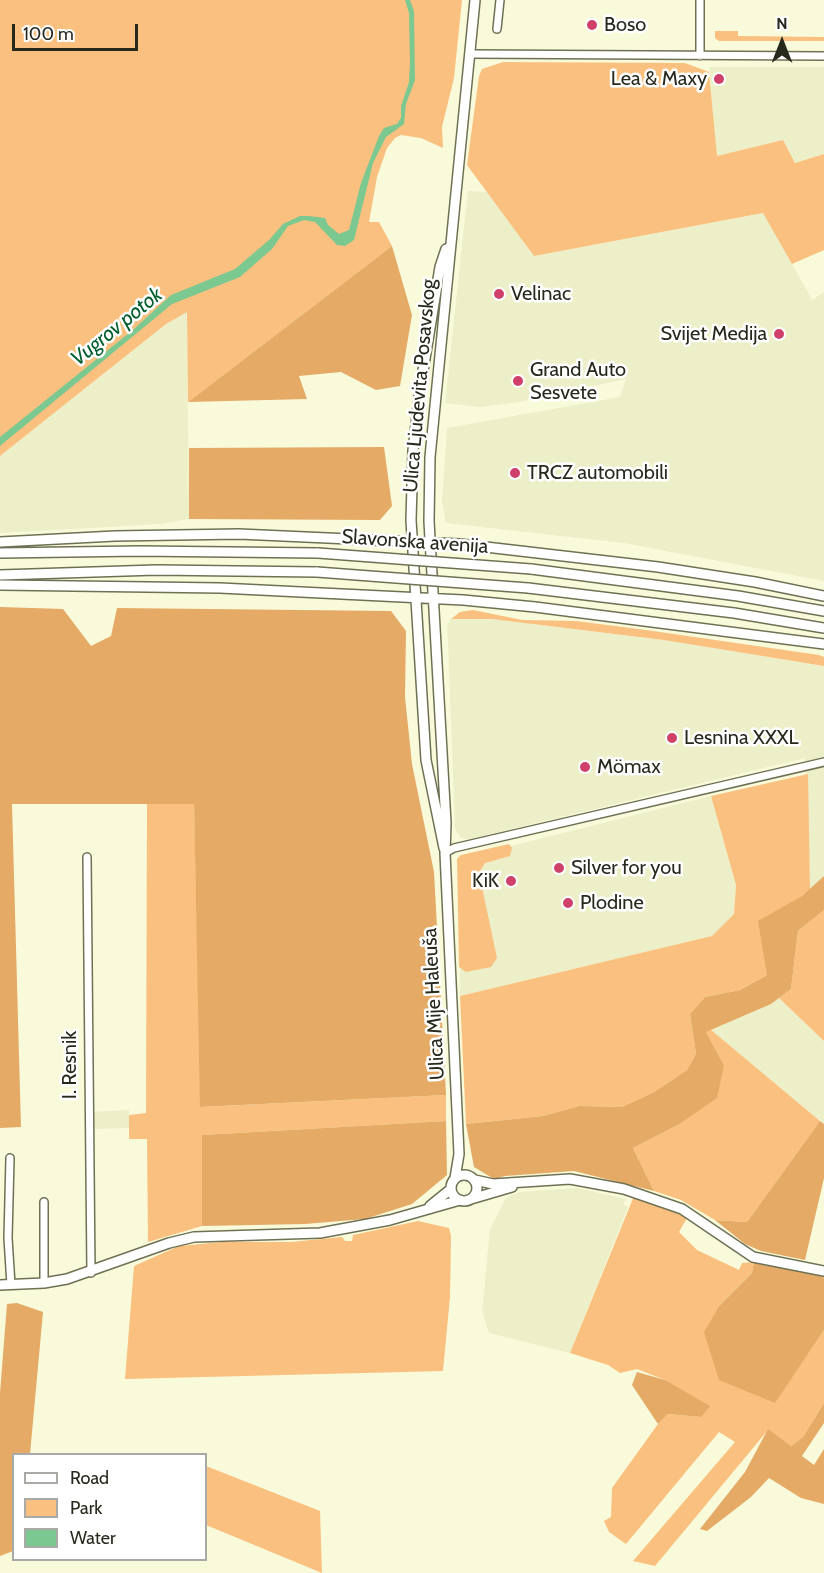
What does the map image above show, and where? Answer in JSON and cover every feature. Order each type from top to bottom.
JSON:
[{"type":"main road","name":"Ulica Ljudevita Posavskog","points":[[434,598],[430,542],[429,457],[475,0]]},
{"type":"main road","name":"Ulica Ljudevita Posavskog","points":[[416,597],[412,542],[413,451],[420,389],[440,267],[451,233]]},
{"type":"main road","points":[[0,542],[115,536],[239,534],[430,542],[658,567],[755,582],[824,596]]},
{"type":"main road","name":"Slavonska avenija","points":[[0,553],[140,551],[318,553],[531,569],[738,596],[824,611]]},
{"type":"main road","name":"Slavonska avenija","points":[[0,575],[156,570],[316,572],[528,588],[723,611],[824,628]]},
{"type":"main road","points":[[0,585],[220,588],[434,598],[535,607],[824,644]]},
{"type":"main road","name":"Ulica Mije Haleuša","points":[[416,597],[426,760],[436,823],[445,853]]},
{"type":"main road","name":"Ulica Mije Haleuša","points":[[434,598],[446,823],[445,853],[459,1154],[455,1178]]},
{"type":"main road","name":"Ulica Mije Haleuša","points":[[459,1154],[473,1179]]},
{"type":"main road","points":[[413,1214],[438,1202],[451,1189],[455,1178],[463,1175],[493,1184],[555,1179],[591,1181],[657,1199],[690,1214],[748,1254],[824,1271]]},
{"type":"main road","points":[[471,1199],[477,1192],[473,1179]]},
{"type":"main road","points":[[0,1285],[44,1283],[90,1273],[169,1243],[194,1237],[320,1233],[413,1214],[525,1182]]},
{"type":"main road","points":[[451,1189],[454,1196],[460,1200]]},
{"type":"street","points":[[497,29],[500,0]]},
{"type":"street","points":[[700,0],[700,56]]},
{"type":"street","points":[[469,54],[824,56]]},
{"type":"street","points":[[445,853],[454,848],[824,762]]},
{"type":"street","name":"I. Resnik","points":[[87,857],[90,1273]]},
{"type":"street","points":[[9,1158],[8,1238],[11,1285]]},
{"type":"street","points":[[44,1202],[44,1283]]},
{"type":"shaded area","points":[[709,67],[824,67],[824,154],[795,163],[783,140],[716,157]]},
{"type":"shaded area","points":[[468,191],[488,192],[534,256],[764,213],[812,300],[824,292],[824,581],[624,543],[446,523],[442,501],[447,428],[620,397],[626,379],[519,402],[480,407],[445,403]]},
{"type":"shaded area","points":[[392,246],[412,315],[400,386],[376,390],[341,372],[299,376],[307,399],[188,402]]},
{"type":"shaded area","points":[[187,311],[189,519],[160,524],[0,533],[0,456],[166,324]]},
{"type":"shaded area","points":[[384,447],[392,506],[380,520],[189,519],[189,448]]},
{"type":"shaded area","points":[[0,607],[63,609],[91,646],[111,636],[117,608],[391,611],[406,631],[405,697],[412,764],[434,872],[446,1095],[200,1107],[194,804],[12,804],[21,1127],[0,1128]]},
{"type":"shaded area","points":[[451,619],[492,619],[664,640],[824,666],[824,876],[810,890],[805,758],[470,839],[461,838],[455,829],[447,625]]},
{"type":"shaded area","points":[[711,796],[736,885],[734,914],[712,936],[460,996],[459,859]]},
{"type":"shaded area","points":[[824,876],[824,910],[798,931],[791,989],[771,1004],[706,1032],[724,1065],[717,1098],[678,1125],[633,1148],[654,1191],[574,1171],[505,1176],[494,1179],[474,1167],[466,1124],[543,1116],[579,1106],[622,1107],[654,1092],[687,1070],[696,1054],[690,1014],[705,997],[740,990],[767,975],[758,921],[802,896]]},
{"type":"shaded area","points":[[779,998],[824,1041],[824,1124],[710,1029]]},
{"type":"shaded area","points":[[129,1110],[129,1128],[92,1129],[92,1112]]},
{"type":"shaded area","points":[[446,1121],[447,1175],[412,1204],[365,1219],[305,1224],[202,1226],[202,1135]]},
{"type":"shaded area","points":[[820,1121],[824,1124],[824,1178],[805,1260],[761,1251],[745,1244],[715,1220],[747,1222]]},
{"type":"shaded area","points":[[578,1188],[626,1199],[623,1204],[628,1207],[570,1353],[489,1333],[482,1312],[490,1229],[506,1198],[519,1192]]},
{"type":"shaded area","points":[[754,1262],[824,1275],[824,1330],[775,1403],[719,1380],[704,1332],[720,1305],[752,1273]]},
{"type":"shaded area","points":[[17,1303],[43,1312],[30,1453],[12,1453],[12,1551],[0,1556],[0,1393],[7,1304]]},
{"type":"shaded area","points":[[637,1372],[665,1380],[710,1406],[701,1417],[668,1414],[658,1424],[632,1385]]},
{"type":"shaded area","points":[[824,1403],[824,1423],[802,1456],[814,1465],[824,1449],[824,1504],[801,1498],[769,1478],[751,1497],[707,1531],[700,1529],[745,1472],[768,1429],[791,1446],[803,1437]]},
{"type":"green space","points":[[0,0],[462,0],[454,78],[442,127],[443,148],[421,138],[401,135],[395,138],[387,148],[377,177],[369,222],[379,222],[392,246],[188,402],[187,312],[166,324],[0,456]]},
{"type":"green space","points":[[715,31],[738,31],[738,36],[824,37],[824,41],[719,41],[715,38]]},
{"type":"green space","points":[[503,62],[685,63],[709,72],[717,156],[783,140],[795,163],[824,154],[824,250],[792,264],[763,213],[534,256],[467,165],[479,76],[482,69]]},
{"type":"green space","points":[[473,610],[522,620],[576,621],[819,655],[824,657],[824,666],[664,640],[492,619],[451,619],[460,612]]},
{"type":"green space","points":[[808,774],[810,890],[802,896],[767,975],[740,990],[705,997],[690,1014],[696,1054],[687,1070],[654,1092],[622,1107],[579,1106],[543,1116],[466,1124],[460,996],[712,936],[734,914],[736,885],[711,796]]},
{"type":"green space","points":[[147,804],[194,804],[201,1107],[446,1095],[446,1121],[202,1135],[202,1226],[148,1242],[147,1139],[129,1139],[129,1115],[146,1113]]},
{"type":"green space","points":[[509,844],[512,848],[510,856],[485,863],[479,873],[497,958],[491,967],[466,972],[459,967],[457,859],[461,855]]},
{"type":"green space","points":[[824,910],[824,1041],[779,998],[791,989],[798,931]]},
{"type":"green space","points":[[710,1029],[820,1121],[747,1222],[715,1220],[681,1200],[654,1191],[633,1148],[678,1125],[724,1065],[706,1032]]},
{"type":"green space","points":[[634,1196],[671,1208],[687,1218],[679,1232],[697,1250],[739,1270],[742,1263],[754,1262],[752,1273],[720,1305],[775,1402],[824,1330],[824,1403],[803,1437],[791,1446],[768,1430],[655,1566],[633,1561],[735,1442],[719,1432],[626,1544],[609,1532],[604,1521],[611,1517],[612,1488],[658,1424],[668,1414],[701,1417],[665,1380],[637,1369],[620,1373],[608,1365],[570,1353]]},
{"type":"green space","points":[[418,1221],[449,1228],[451,1236],[450,1297],[443,1371],[125,1379],[134,1266],[179,1246],[222,1242],[291,1242],[342,1237],[345,1241],[352,1241],[353,1235]]},
{"type":"green space","points":[[207,1466],[320,1511],[322,1573],[207,1525]]},
{"type":"water","points":[[405,0],[410,0],[414,11],[415,80],[406,104],[404,124],[386,137],[373,163],[354,240],[345,246],[337,245],[315,222],[304,220],[288,226],[272,249],[240,277],[172,304],[0,446],[0,437],[134,329],[171,295],[235,269],[269,240],[283,224],[300,216],[309,216],[325,218],[328,225],[339,234],[349,230],[361,183],[379,136],[384,128],[397,124],[401,118],[401,106],[409,82],[410,63],[409,13]]},
{"type":"place","name":"Boso","points":[[592,25]]},
{"type":"place","name":"Lea & Maxy","points":[[719,79]]},
{"type":"place","name":"Velinac","points":[[499,294]]},
{"type":"place","name":"Svijet Medija","points":[[779,334]]},
{"type":"place","name":"Grand Auto Sesvete","points":[[518,381]]},
{"type":"place","name":"TRCZ automobili","points":[[515,473]]},
{"type":"place","name":"Lesnina XXXL","points":[[672,738]]},
{"type":"place","name":"Mömax","points":[[585,767]]},
{"type":"place","name":"Silver for you","points":[[559,868]]},
{"type":"place","name":"KiK","points":[[511,881]]},
{"type":"place","name":"Plodine","points":[[568,903]]},
{"type":"water label","name":"Vugrov potok","points":[[117,327]]}]
